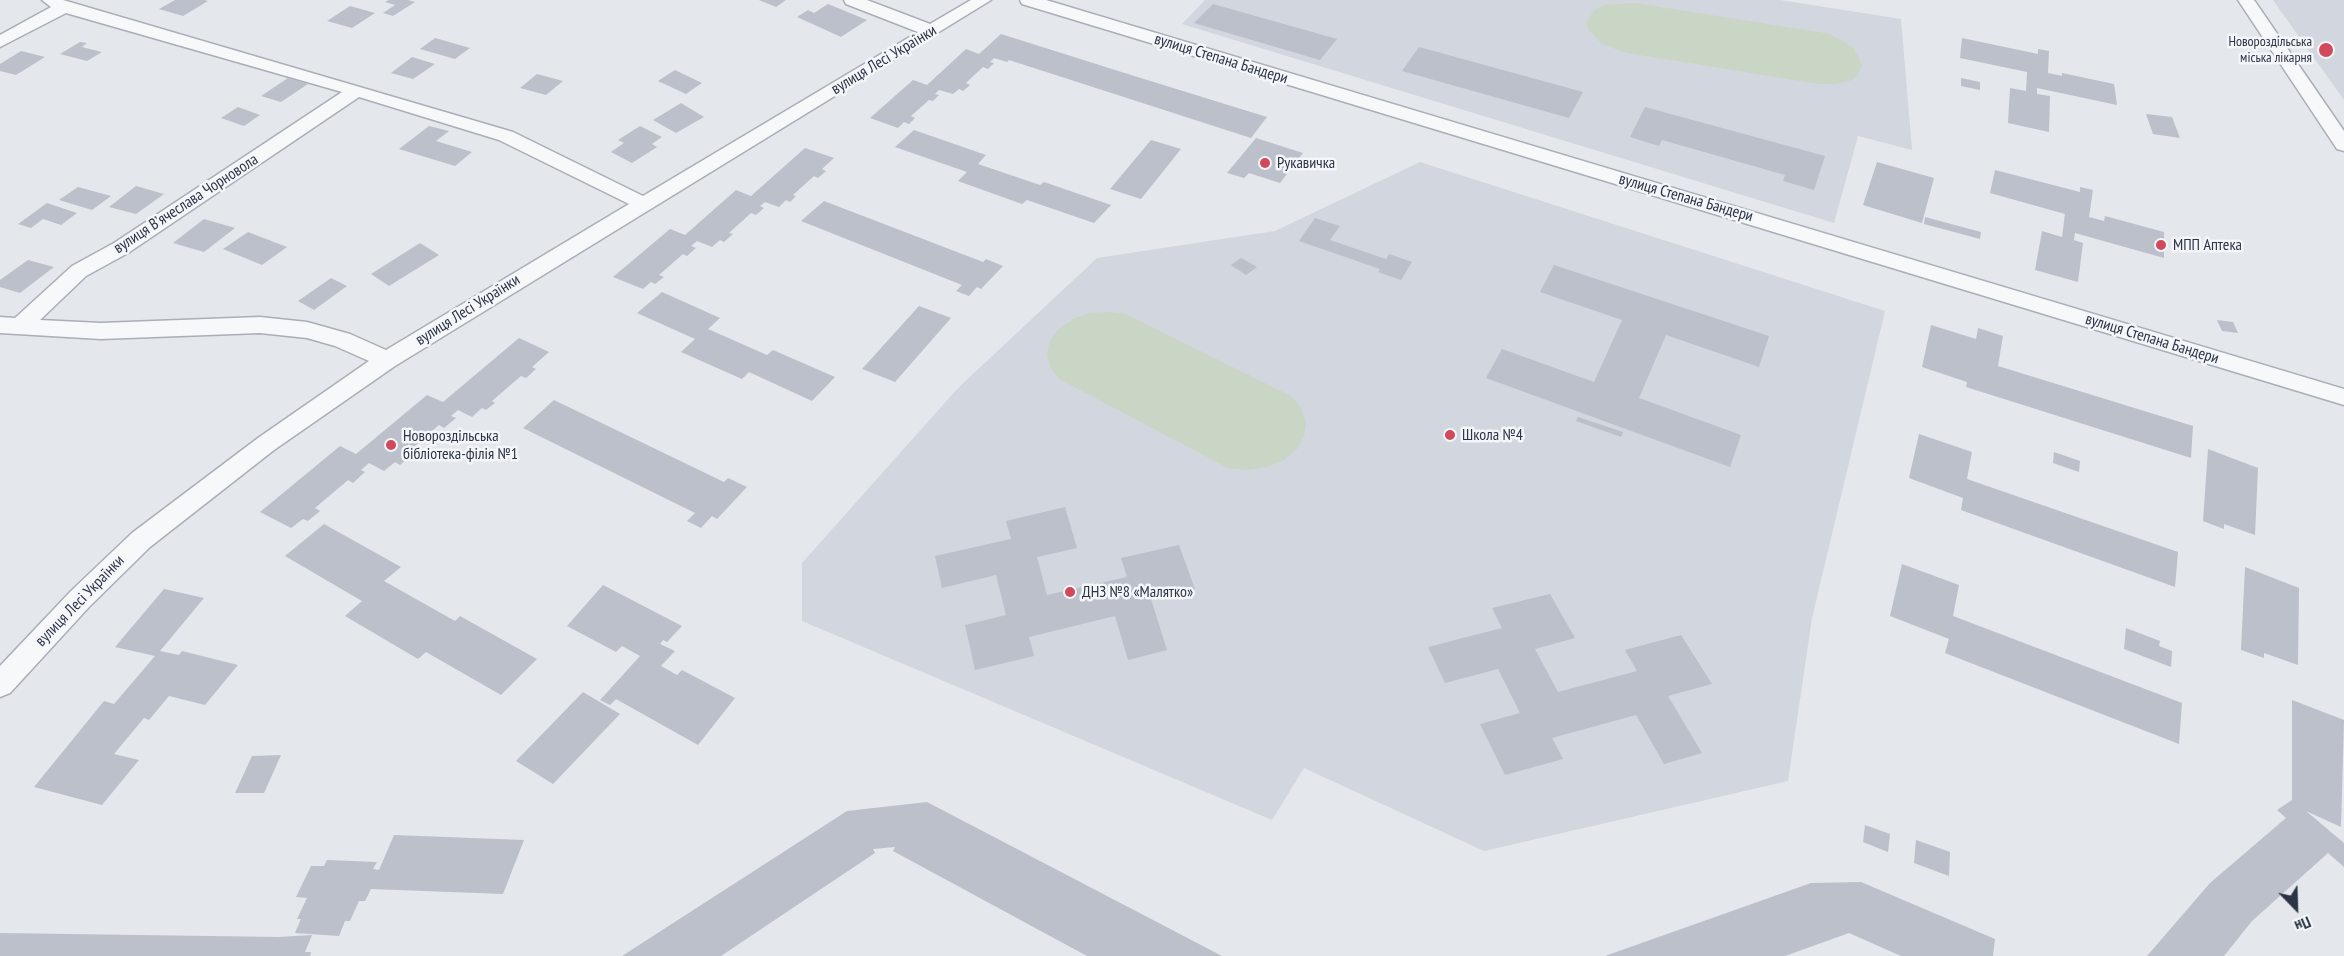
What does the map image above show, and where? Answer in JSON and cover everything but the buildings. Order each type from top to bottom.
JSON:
[{"type":"street","points":[[852,0],[929,30]]},
{"type":"street","name":"вулиця Лесі Українки","points":[[0,685],[80,599],[141,540],[266,444],[387,360],[637,200],[983,0]]},
{"type":"street","name":"вулиця Степана Бандери","points":[[1028,0],[2344,397]]},
{"type":"street","points":[[2246,0],[2344,145]]},
{"type":"street","points":[[0,42],[57,3],[506,136],[637,200]]},
{"type":"street","name":"вулиця Вʼячеслава Чорновола","points":[[10,325],[79,271],[121,248],[357,90]]},
{"type":"street","points":[[10,325],[101,332],[260,326],[307,330],[342,340],[387,360]]},
{"type":"shaded area","points":[[1205,0],[1780,0],[1901,19],[1912,150],[1858,136],[1834,223],[1182,24]]},
{"type":"shaded area","name":"Новороздільська міська лікарня","points":[[2273,0],[2344,0],[2344,100]]},
{"type":"shaded area","points":[[1420,162],[1885,311],[1812,618],[1788,781],[1484,851],[1304,768],[1272,820],[802,621],[802,563],[958,388],[1097,258],[1275,231]]},
{"type":"green space","points":[[1635,3],[1831,34],[1854,48],[1862,65],[1858,75],[1852,80],[1836,84],[1819,84],[1627,53],[1602,44],[1588,29],[1587,22],[1594,10],[1604,5]]},
{"type":"green space","points":[[1090,313],[1126,314],[1291,396],[1301,408],[1306,422],[1304,436],[1297,449],[1284,460],[1267,467],[1248,470],[1228,468],[1059,379],[1050,367],[1047,354],[1050,340],[1059,329],[1073,319]]},
{"type":"place","name":"Новороздільська міська лікарня","points":[[2326,50]]},
{"type":"place","name":"Рукавичка","points":[[1265,163]]},
{"type":"place","name":"МПП Аптека","points":[[2161,245]]},
{"type":"place","name":"Школа №4","points":[[1450,435]]},
{"type":"place","name":"Новороздільська бібліотека-філія №1","points":[[391,445]]},
{"type":"place","name":"ДНЗ №8 «Малятко»","points":[[1070,592]]}]
